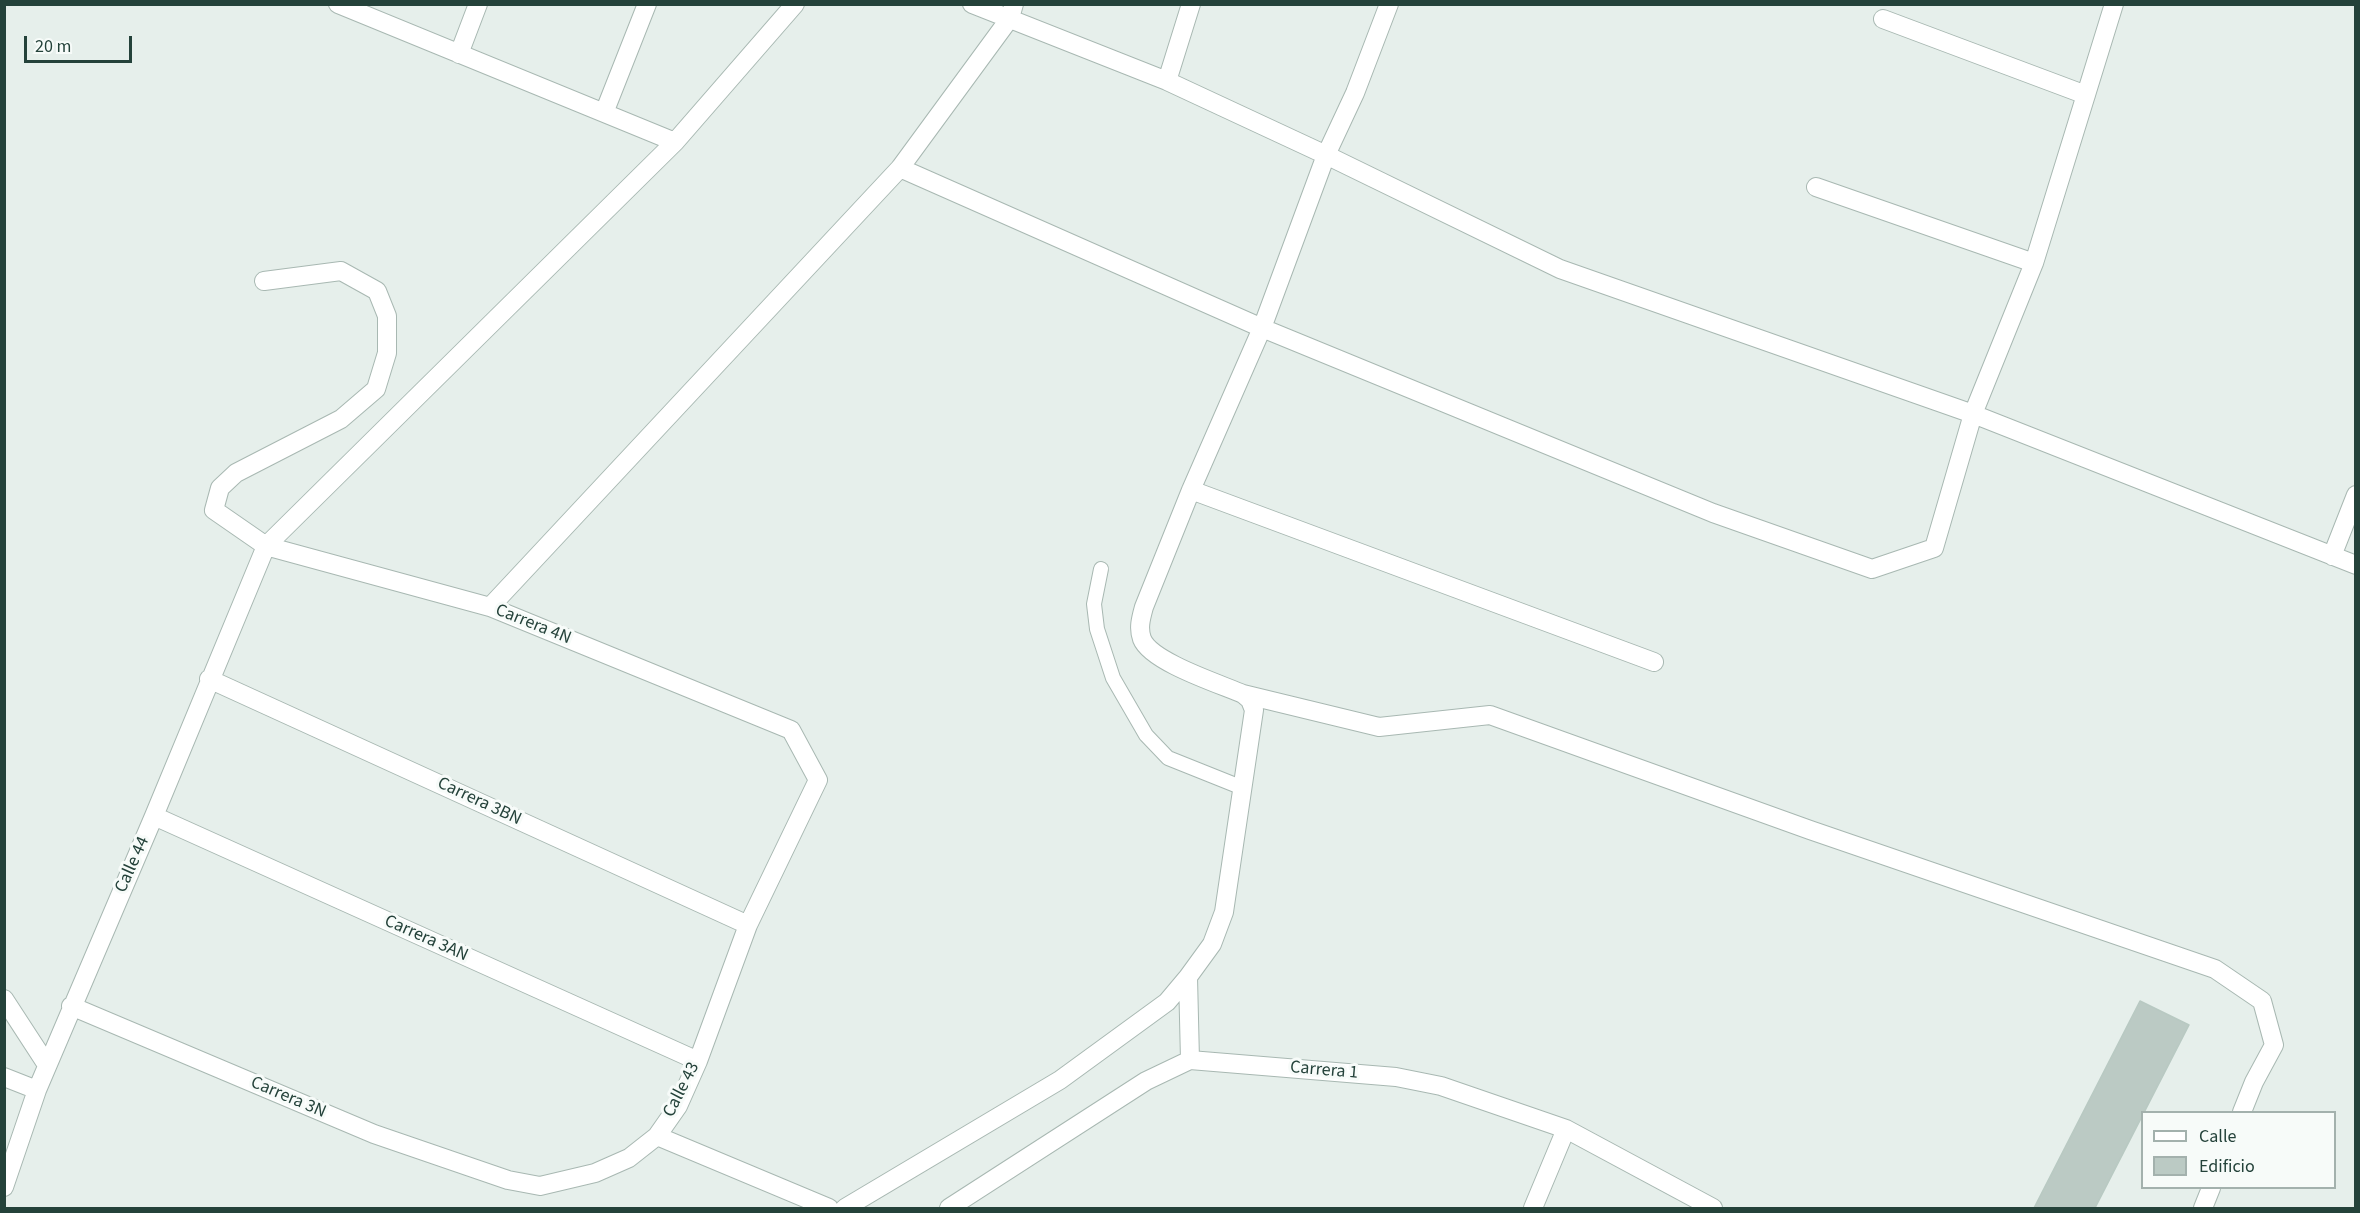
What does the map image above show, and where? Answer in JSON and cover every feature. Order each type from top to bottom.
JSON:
[{"type":"street","points":[[338,4],[675,142]]},
{"type":"street","points":[[459,54],[478,4]]},
{"type":"street","points":[[604,113],[647,4]]},
{"type":"street","points":[[266,546],[675,142],[795,4]]},
{"type":"street","points":[[972,4],[1012,11],[1326,155],[1560,269],[1973,414],[2355,565]]},
{"type":"street","points":[[1167,81],[1191,4]]},
{"type":"street","points":[[1389,4],[1355,93],[1326,155],[1262,328],[1191,490],[1144,607],[1139,626],[1142,640],[1149,650],[1163,660],[1243,694],[1379,727],[1490,715],[1810,830],[2215,969],[2262,1001],[2274,1045],[2254,1082],[2243,1111]]},
{"type":"street","points":[[900,168],[1262,328],[1713,513],[1872,569],[1934,548],[1973,414],[2034,263],[2114,4]]},
{"type":"street","points":[[490,607],[900,168],[1012,11]]},
{"type":"street","points":[[1882,19],[2086,95]]},
{"type":"street","points":[[1816,188],[2034,263]]},
{"type":"street","name":"Carrera 4N","points":[[264,280],[340,271],[376,291],[387,316],[387,353],[376,389],[341,419],[236,473],[220,488],[214,510],[266,546],[490,607],[791,730]]},
{"type":"street","points":[[1191,490],[1654,662]]},
{"type":"street","points":[[2332,556],[2355,495]]},
{"type":"street","name":"Calle 44","points":[[4,1187],[37,1090],[71,1006],[154,816],[266,546]]},
{"type":"street","name":"Carrera 3BN","points":[[209,679],[748,925]]},
{"type":"street","points":[[845,1209],[1060,1080],[1167,1002],[1188,977],[1212,944],[1224,912],[1254,710],[1250,700],[1243,694]]},
{"type":"street","name":"Calle 43","points":[[508,1180],[540,1186],[595,1173],[629,1158],[657,1136],[678,1106],[698,1061],[748,925],[818,780],[791,730]]},
{"type":"street","name":"Carrera 3AN","points":[[154,816],[698,1061]]},
{"type":"street","points":[[949,1209],[1146,1081],[1190,1060],[1188,977]]},
{"type":"street","points":[[4,999],[47,1065]]},
{"type":"street","name":"Carrera 3N","points":[[71,1006],[374,1134],[508,1180]]},
{"type":"street","name":"Carrera 1","points":[[1190,1060],[1396,1077],[1441,1086],[1566,1129],[1713,1209]]},
{"type":"street","points":[[4,1077],[37,1090]]},
{"type":"street","points":[[1533,1209],[1566,1129]]},
{"type":"street","points":[[657,1136],[829,1209]]},
{"type":"street","points":[[2203,1209],[2211,1189]]},
{"type":"lane","points":[[1101,569],[1094,604],[1097,629],[1113,678],[1146,735],[1168,758],[1243,788]]},
{"type":"building","points":[[2140,1001],[2189,1025],[2145,1111],[2141,1111],[2141,1118],[2095,1208],[2034,1208]]}]
